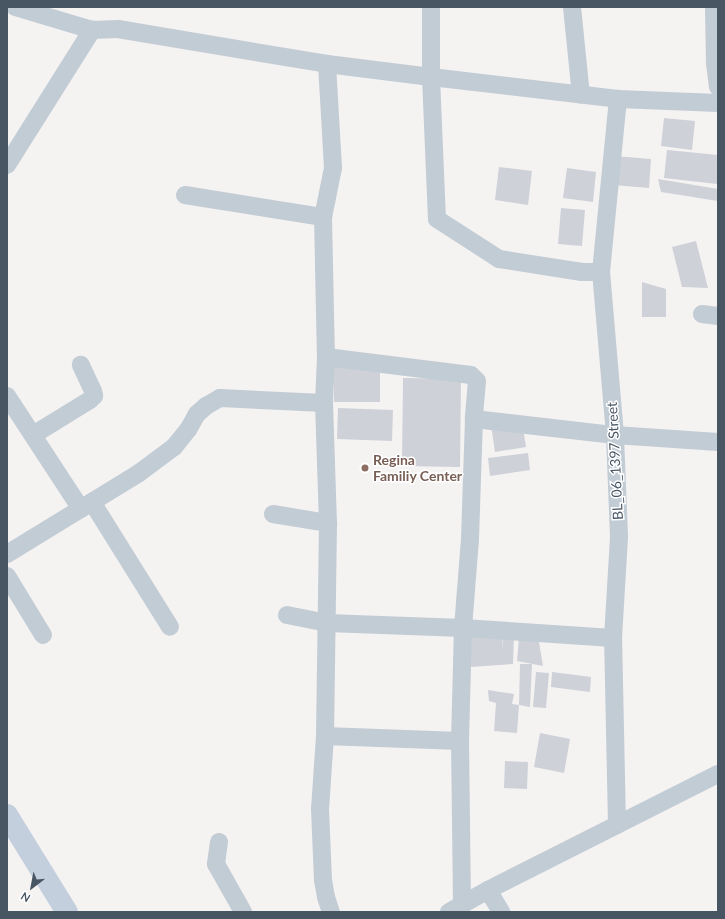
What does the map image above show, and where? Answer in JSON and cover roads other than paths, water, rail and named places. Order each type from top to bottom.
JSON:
[{"type":"main road","points":[[7,816],[68,912]]},
{"type":"street","points":[[15,7],[92,30],[118,29],[327,64],[618,99],[718,103]]},
{"type":"street","points":[[431,7],[431,77],[437,219],[499,259],[582,272],[601,272]]},
{"type":"street","points":[[572,7],[581,95]]},
{"type":"street","points":[[714,7],[718,87]]},
{"type":"street","points":[[7,165],[92,30]]},
{"type":"street","points":[[327,64],[333,168],[323,217],[326,357],[324,403],[328,523],[325,736],[320,809],[323,880],[326,897],[331,912]]},
{"type":"street","name":"BL_06_1397 Street","points":[[617,825],[613,638],[619,536],[615,435],[601,272],[618,99]]},
{"type":"street","points":[[184,195],[323,217]]},
{"type":"street","points":[[326,357],[471,375],[477,381],[474,419],[470,539],[463,628],[456,908]]},
{"type":"street","points":[[33,435],[90,400],[94,396],[94,390],[82,365]]},
{"type":"street","points":[[7,396],[33,435],[87,505],[170,627]]},
{"type":"street","points":[[7,554],[139,473],[174,447],[188,430],[197,414],[206,406],[220,398],[324,403]]},
{"type":"street","points":[[474,419],[615,435],[718,442]]},
{"type":"street","points":[[273,514],[328,523]]},
{"type":"street","points":[[7,576],[43,635]]},
{"type":"street","points":[[288,615],[327,623],[463,628],[613,638]]},
{"type":"street","points":[[325,736],[460,741]]},
{"type":"street","points":[[456,908],[488,890],[718,774]]},
{"type":"street","points":[[219,842],[216,864],[243,912]]},
{"type":"street","points":[[488,890],[500,912]]},
{"type":"place","name":"Regina Familiy Center","points":[[365,468]]}]
